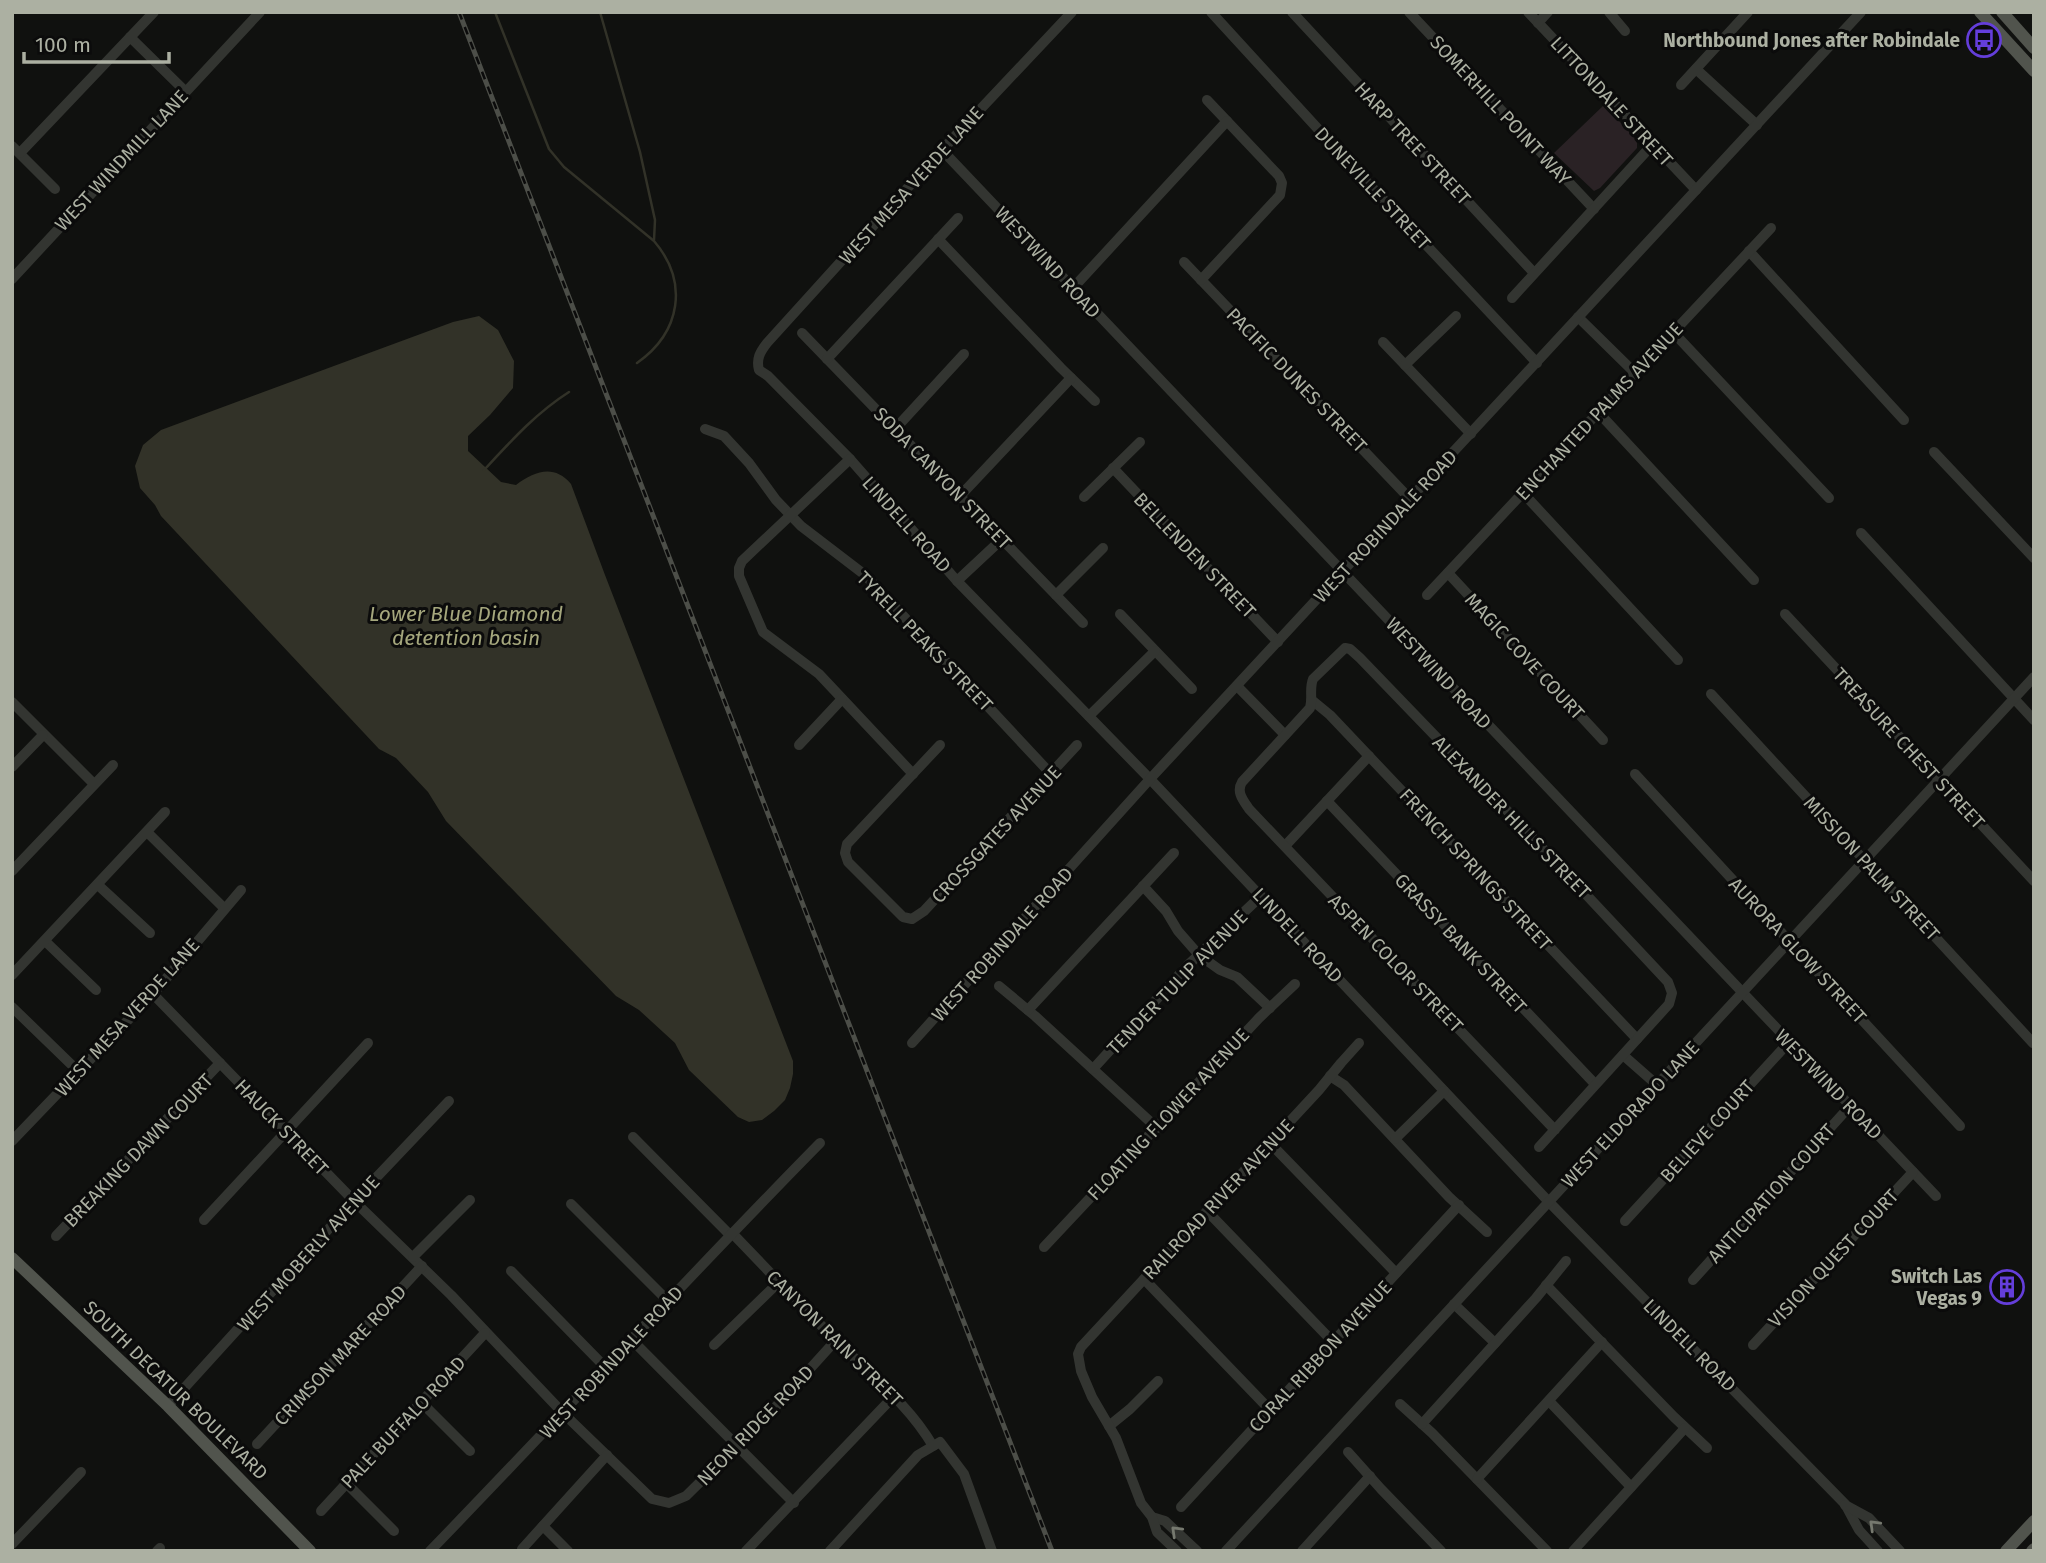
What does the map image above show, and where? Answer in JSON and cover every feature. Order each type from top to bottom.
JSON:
[{"type":"main road","points":[[1980,12],[2034,71]]},
{"type":"main road","points":[[2002,12],[2034,48]]},
{"type":"main road","name":"SOUTH DECATUR BOULEVARD","points":[[12,1258],[168,1406],[310,1551]]},
{"type":"main road","points":[[2006,1551],[2034,1521]]},
{"type":"street","points":[[55,189],[16,150],[154,12]]},
{"type":"street","name":"WEST WINDMILL LANE","points":[[12,279],[260,12]]},
{"type":"street","name":"WEST MESA VERDE LANE","points":[[757,362],[767,343],[1072,12]]},
{"type":"street","name":"DUNEVILLE STREET","points":[[1211,12],[1536,363]]},
{"type":"street","name":"HARP TREE STREET","points":[[1292,12],[1534,274]]},
{"type":"street","name":"SOMERHILL POINT WAY","points":[[1409,12],[1594,209]]},
{"type":"street","name":"LITTONDALE STREET","points":[[1528,12],[1696,190]]},
{"type":"street","points":[[1538,23],[1548,12]]},
{"type":"street","points":[[1609,12],[1625,31]]},
{"type":"street","points":[[1681,85],[1748,12]]},
{"type":"street","name":"WEST ROBINDALE ROAD","points":[[912,1043],[1150,779],[1861,12]]},
{"type":"street","points":[[130,37],[185,91]]},
{"type":"street","points":[[1696,69],[1756,125]]},
{"type":"street","points":[[1201,280],[1280,195],[1282,183],[1279,176],[1207,100]]},
{"type":"street","points":[[1073,288],[1227,121]]},
{"type":"street","points":[[1512,298],[1653,144]]},
{"type":"street","name":"WESTWIND ROAD","points":[[942,150],[1936,1196]]},
{"type":"street","points":[[827,359],[958,218]]},
{"type":"street","name":"ENCHANTED PALMS AVENUE","points":[[1427,595],[1771,228]]},
{"type":"street","points":[[938,239],[1095,401]]},
{"type":"street","points":[[1749,251],[1904,420]]},
{"type":"street","name":"PACIFIC DUNES STREET","points":[[1184,262],[1410,499]]},
{"type":"street","points":[[1405,365],[1456,316]]},
{"type":"street","points":[[1578,317],[1635,373]]},
{"type":"street","points":[[1673,332],[1829,498]]},
{"type":"street","name":"SODA CANYON STREET","points":[[802,333],[1083,623]]},
{"type":"street","points":[[1383,342],[1471,434]]},
{"type":"street","points":[[895,429],[964,354]]},
{"type":"street","name":"LINDELL ROAD","points":[[757,362],[759,370],[850,459],[957,581],[1150,779],[1549,1202],[1844,1504],[1858,1530],[1878,1551]]},
{"type":"street","points":[[960,496],[1071,377]]},
{"type":"street","points":[[1598,412],[1754,580]]},
{"type":"street","name":"TYRELL PEAKS STREET","points":[[705,429],[724,436],[790,515],[812,536],[865,575],[1051,774]]},
{"type":"street","points":[[1084,497],[1140,442]]},
{"type":"street","points":[[1934,452],[2034,558]]},
{"type":"street","points":[[850,459],[742,561],[739,576],[763,632],[813,670],[914,774],[940,746]]},
{"type":"street","name":"BELLENDEN STREET","points":[[1113,468],[1278,642]]},
{"type":"street","points":[[1523,493],[1678,660]]},
{"type":"street","points":[[1861,533],[2034,720]]},
{"type":"street","points":[[957,581],[1002,539]]},
{"type":"street","points":[[1056,596],[1102,548]]},
{"type":"street","name":"MAGIC COVE COURT","points":[[1448,573],[1603,740]]},
{"type":"street","points":[[1120,614],[1192,689]]},
{"type":"street","name":"TREASURE CHEST STREET","points":[[1785,614],[2034,881]]},
{"type":"street","name":"ALEXANDER HILLS STREET","points":[[1312,701],[1313,679],[1345,649],[1350,649],[1520,824],[1668,982],[1672,1000],[1637,1039]]},
{"type":"street","points":[[1089,716],[1155,651]]},
{"type":"street","name":"WEST ELDORADO LANE","points":[[1226,1551],[2034,677]]},
{"type":"street","points":[[1237,686],[1285,735],[1310,708],[1312,701]]},
{"type":"street","name":"MISSION PALM STREET","points":[[1711,694],[2033,1043]]},
{"type":"street","points":[[799,745],[842,699]]},
{"type":"street","name":"FRENCH SPRINGS STREET","points":[[1312,701],[1330,715],[1637,1039]]},
{"type":"street","points":[[12,702],[94,784]]},
{"type":"street","points":[[12,767],[43,735]]},
{"type":"street","name":"ASPEN COLOR STREET","points":[[1285,735],[1239,787],[1249,809],[1555,1130]]},
{"type":"street","name":"CROSSGATES AVENUE","points":[[914,774],[847,844],[845,853],[848,862],[903,917],[912,919],[924,911],[1077,746]]},
{"type":"street","points":[[1284,846],[1369,756]]},
{"type":"street","points":[[12,871],[113,765]]},
{"type":"street","name":"AURORA GLOW STREET","points":[[1635,774],[1961,1126]]},
{"type":"street","name":"GRASSY BANK STREET","points":[[1327,801],[1595,1084]]},
{"type":"street","points":[[12,975],[165,811]]},
{"type":"street","points":[[147,832],[224,908]]},
{"type":"street","points":[[1028,1010],[1174,853]]},
{"type":"street","points":[[98,885],[150,933]]},
{"type":"street","points":[[1143,886],[1166,911],[1178,931],[1199,955],[1220,970],[1237,977],[1270,1008]]},
{"type":"street","name":"WEST MESA VERDE LANE","points":[[12,1141],[153,994],[240,890]]},
{"type":"street","name":"TENDER TULIP AVENUE","points":[[1093,1069],[1199,955],[1261,896]]},
{"type":"street","points":[[45,941],[96,990]]},
{"type":"street","name":"FLOATING FLOWER AVENUE","points":[[1044,1247],[1295,984]]},
{"type":"street","points":[[999,986],[1157,1128]]},
{"type":"street","name":"HAUCK STREET","points":[[153,994],[563,1413],[652,1499],[669,1503]]},
{"type":"street","points":[[12,1007],[79,1072]]},
{"type":"street","points":[[1539,1147],[1637,1039]]},
{"type":"street","points":[[204,1220],[368,1042]]},
{"type":"street","name":"BELIEVE COURT","points":[[1625,1221],[1789,1042]]},
{"type":"street","name":"RAILROAD RIVER AVENUE","points":[[1109,1426],[1091,1396],[1081,1371],[1078,1354],[1081,1347],[1359,1043]]},
{"type":"street","points":[[1623,1055],[1656,1084]]},
{"type":"street","name":"BREAKING DAWN COURT","points":[[55,1236],[220,1063]]},
{"type":"street","points":[[1330,1076],[1344,1085],[1487,1232]]},
{"type":"street","points":[[1395,1139],[1444,1091]]},
{"type":"street","name":"WEST MOBERLY AVENUE","points":[[168,1406],[354,1201],[449,1101]]},
{"type":"street","name":"ANTICIPATION COURT","points":[[1693,1280],[1850,1106]]},
{"type":"street","name":"CANYON RAIN STREET","points":[[633,1137],[894,1396],[964,1474],[992,1551]]},
{"type":"street","name":"WEST ROBINDALE ROAD","points":[[430,1551],[820,1143]]},
{"type":"street","points":[[1270,1143],[1396,1273]]},
{"type":"street","name":"VISION QUEST COURT","points":[[1753,1345],[1913,1172]]},
{"type":"street","points":[[413,1257],[470,1200]]},
{"type":"street","points":[[571,1204],[668,1301]]},
{"type":"street","name":"CORAL RIBBON AVENUE","points":[[1181,1507],[1459,1205]]},
{"type":"street","points":[[1208,1211],[1333,1342]]},
{"type":"street","points":[[1422,1424],[1566,1261]]},
{"type":"street","name":"CRIMSON MARE ROAD","points":[[257,1444],[422,1266]]},
{"type":"street","points":[[511,1271],[606,1368]]},
{"type":"street","points":[[1144,1279],[1270,1410]]},
{"type":"street","points":[[714,1345],[779,1282]]},
{"type":"street","points":[[1546,1285],[1707,1448]]},
{"type":"street","points":[[1454,1304],[1495,1343]]},
{"type":"street","name":"PALE BUFFALO ROAD","points":[[321,1511],[485,1333]]},
{"type":"street","points":[[632,1340],[794,1503]]},
{"type":"street","name":"NEON RIDGE ROAD","points":[[669,1503],[686,1496],[770,1413],[836,1340]]},
{"type":"street","points":[[1477,1479],[1602,1342]]},
{"type":"street","points":[[1158,1381],[1109,1426],[1141,1503],[1152,1517],[1157,1532],[1177,1551]]},
{"type":"street","points":[[746,1551],[894,1396]]},
{"type":"street","points":[[1549,1401],[1631,1487]]},
{"type":"street","points":[[421,1402],[470,1451]]},
{"type":"street","points":[[1400,1404],[1547,1551]]},
{"type":"street","points":[[1573,1551],[1685,1428]]},
{"type":"street","points":[[830,1551],[918,1455],[937,1444]]},
{"type":"street","points":[[1348,1452],[1441,1551]]},
{"type":"street","points":[[522,1549],[607,1454]]},
{"type":"street","points":[[12,1544],[81,1472]]},
{"type":"street","points":[[1302,1551],[1370,1476]]},
{"type":"street","points":[[346,1483],[394,1531]]},
{"type":"street","name":"LINDELL ROAD","points":[[1844,1504],[1869,1518],[1900,1551]]},
{"type":"street","points":[[1152,1517],[1165,1521],[1197,1551]]},
{"type":"street","points":[[542,1526],[568,1551]]},
{"type":"shaded area","points":[[1604,105],[1634,137],[1637,148],[1600,188],[1594,191],[1554,153]]},
{"type":"water","name":"Lower Blue Diamond detention basin","points":[[479,316],[498,330],[514,361],[513,388],[468,436],[468,451],[501,482],[516,485],[537,473],[551,472],[571,484],[793,1061],[793,1074],[785,1100],[762,1120],[749,1122],[738,1117],[689,1070],[675,1043],[639,1010],[616,996],[446,821],[428,792],[396,758],[379,749],[161,516],[140,488],[135,466],[143,445],[161,430],[453,322]]},
{"type":"waterway","points":[[495,12],[549,149],[564,167],[654,241],[672,273],[676,289],[671,322],[652,351],[637,363]]},
{"type":"waterway","points":[[600,12],[640,152],[655,220],[654,240]]},
{"type":"waterway","points":[[484,470],[535,418],[569,392]]},
{"type":"railway","points":[[459,12],[1052,1551]]},
{"type":"place","name":"Northbound Jones after Robindale","points":[[1984,40]]},
{"type":"place","name":"Switch Las Vegas 9","points":[[2007,1287]]}]
